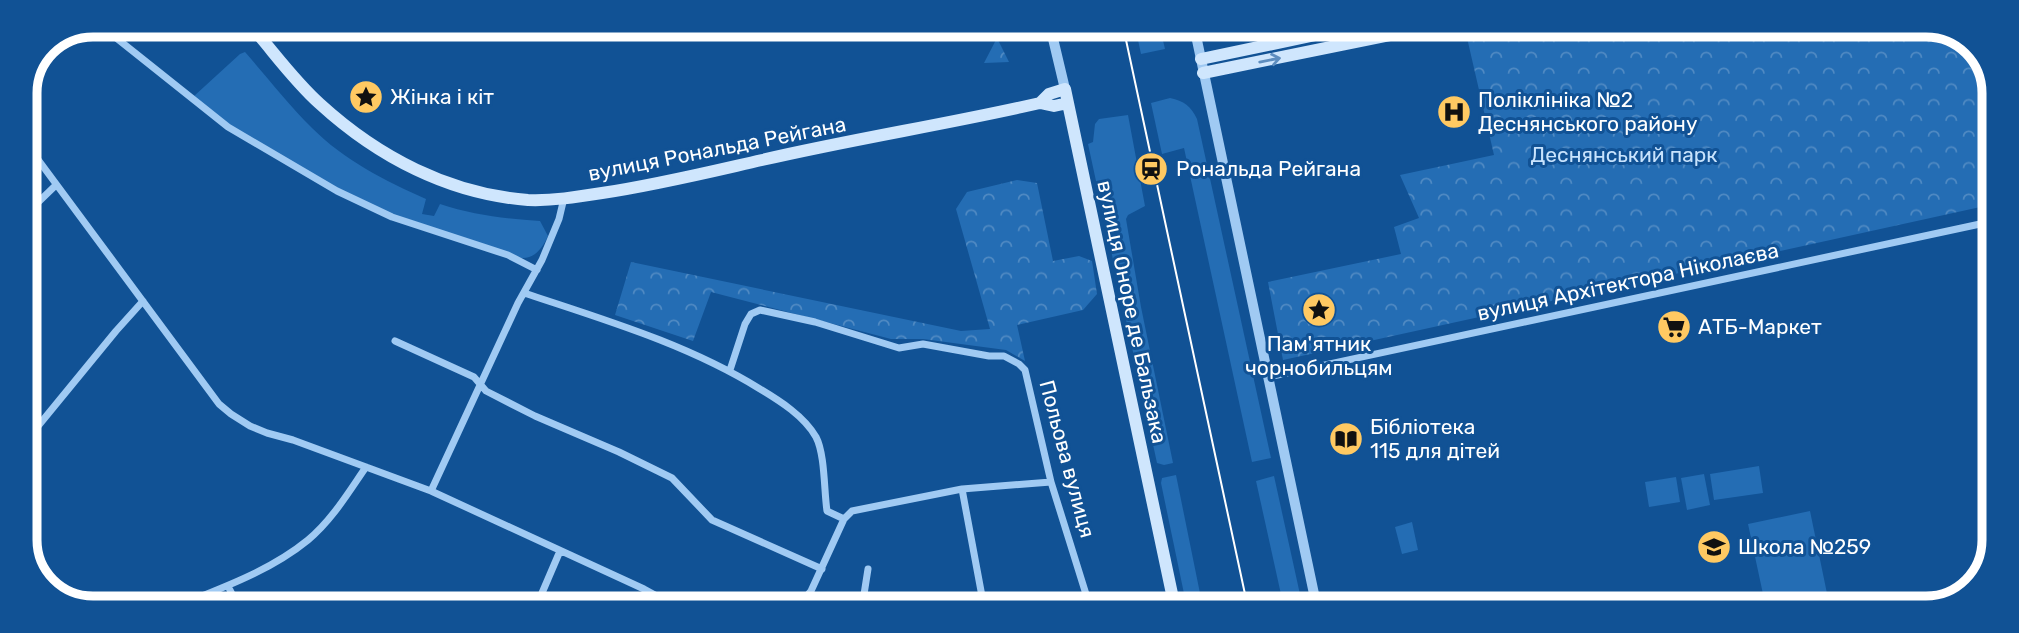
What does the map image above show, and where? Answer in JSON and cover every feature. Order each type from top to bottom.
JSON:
[{"type":"main road","name":"вулиця Рональда Рейгана","points":[[261,37],[320,104],[372,146],[418,172],[463,188],[529,200],[564,198],[654,185],[1040,103],[1054,106],[1068,103]]},
{"type":"main road","points":[[1201,59],[1306,37]]},
{"type":"main road","points":[[1203,73],[1380,37]]},
{"type":"main road","name":"вулиця Рональда Рейгана","points":[[1040,103],[1052,93],[1065,89]]},
{"type":"main road","name":"вулиця Оноре де Бальзака","points":[[1065,89],[1173,596]]},
{"type":"street","points":[[116,37],[228,127],[337,191],[392,217],[508,255],[537,270]]},
{"type":"street","name":"вулиця Оноре де Бальзака","points":[[1053,37],[1065,89]]},
{"type":"street","points":[[1196,37],[1315,596]]},
{"type":"street","points":[[37,159],[219,404],[231,414],[267,433],[431,491],[657,596]]},
{"type":"street","points":[[37,203],[56,185]]},
{"type":"street","points":[[431,491],[517,303],[537,270],[559,219],[564,198]]},
{"type":"street","name":"вулиця Архітектора Ніколаєва","points":[[1269,377],[1982,224]]},
{"type":"street","points":[[524,293],[667,341],[730,370],[778,399],[792,410],[816,437],[820,447],[827,511],[844,519]]},
{"type":"street","points":[[37,427],[144,301]]},
{"type":"street","name":"Польова вулиця","points":[[730,370],[745,324],[751,314],[760,310],[815,322],[900,348],[923,344],[989,356],[1004,356],[1019,364],[1025,370],[1051,482],[1087,596]]},
{"type":"street","points":[[396,341],[474,377],[486,390],[536,416],[672,478],[712,520],[822,569]]},
{"type":"street","points":[[202,596],[278,560],[308,539],[335,512],[366,467]]},
{"type":"street","points":[[807,596],[844,519],[852,511],[962,489],[1051,482]]},
{"type":"street","points":[[962,489],[982,596]]},
{"type":"street","points":[[541,596],[560,551]]},
{"type":"street","points":[[864,596],[868,569]]},
{"type":"street","points":[[228,586],[233,596]]},
{"type":"green space","points":[[1137,37],[1162,37],[1165,49],[1141,54]]},
{"type":"green space","name":"Деснянський парк","points":[[1467,37],[1926,37],[1941,39],[1963,51],[1975,65],[1982,89],[1982,207],[1283,360],[1268,282],[1401,254],[1394,227],[1419,218],[1400,175],[1494,155]]},
{"type":"green space","points":[[997,38],[1009,62],[984,63]]},
{"type":"green space","points":[[245,52],[294,110],[324,140],[366,169],[426,199],[422,214],[434,216],[440,204],[490,216],[540,221],[548,236],[544,244],[538,252],[521,258],[392,215],[338,189],[229,125],[193,97]]},
{"type":"green space","points":[[1170,98],[1186,105],[1197,119],[1271,458],[1252,462],[1184,148],[1162,154],[1151,103]]},
{"type":"green space","points":[[1128,115],[1145,206],[1128,215],[1126,219],[1173,463],[1164,465],[1157,463],[1088,144],[1093,142],[1095,124],[1099,119]]},
{"type":"green space","points":[[1017,180],[1037,183],[1053,261],[1079,256],[1092,261],[1097,294],[1083,310],[1017,325],[1025,361],[1006,350],[923,339],[891,339],[711,292],[693,341],[615,315],[631,262],[961,331],[990,329],[956,209],[967,192]]},
{"type":"green space","points":[[1759,466],[1763,493],[1714,500],[1710,474]]},
{"type":"green space","points":[[1704,474],[1710,505],[1687,510],[1681,478]]},
{"type":"green space","points":[[1176,475],[1201,596],[1185,596],[1162,478]]},
{"type":"green space","points":[[1274,476],[1300,596],[1281,596],[1256,481]]},
{"type":"green space","points":[[1676,477],[1680,502],[1649,507],[1645,482]]},
{"type":"green space","points":[[1810,511],[1828,596],[1763,596],[1748,524]]},
{"type":"green space","points":[[1412,522],[1418,550],[1402,554],[1395,527]]},
{"type":"tram line","points":[[1125,37],[1245,596]]},
{"type":"place","name":"Жінка і кіт","points":[[366,97]]},
{"type":"place","name":"Поліклініка №2 Деснянського району","points":[[1454,112]]},
{"type":"place","name":"Рональда Рейгана","points":[[1151,169]]},
{"type":"place","name":"Пам'ятник чорнобильцям","points":[[1319,310]]},
{"type":"place","name":"АТБ-Маркет","points":[[1674,327]]},
{"type":"place","name":"Бібліотека 115 для дітей","points":[[1346,439]]},
{"type":"place","name":"Школа №259","points":[[1714,547]]}]
